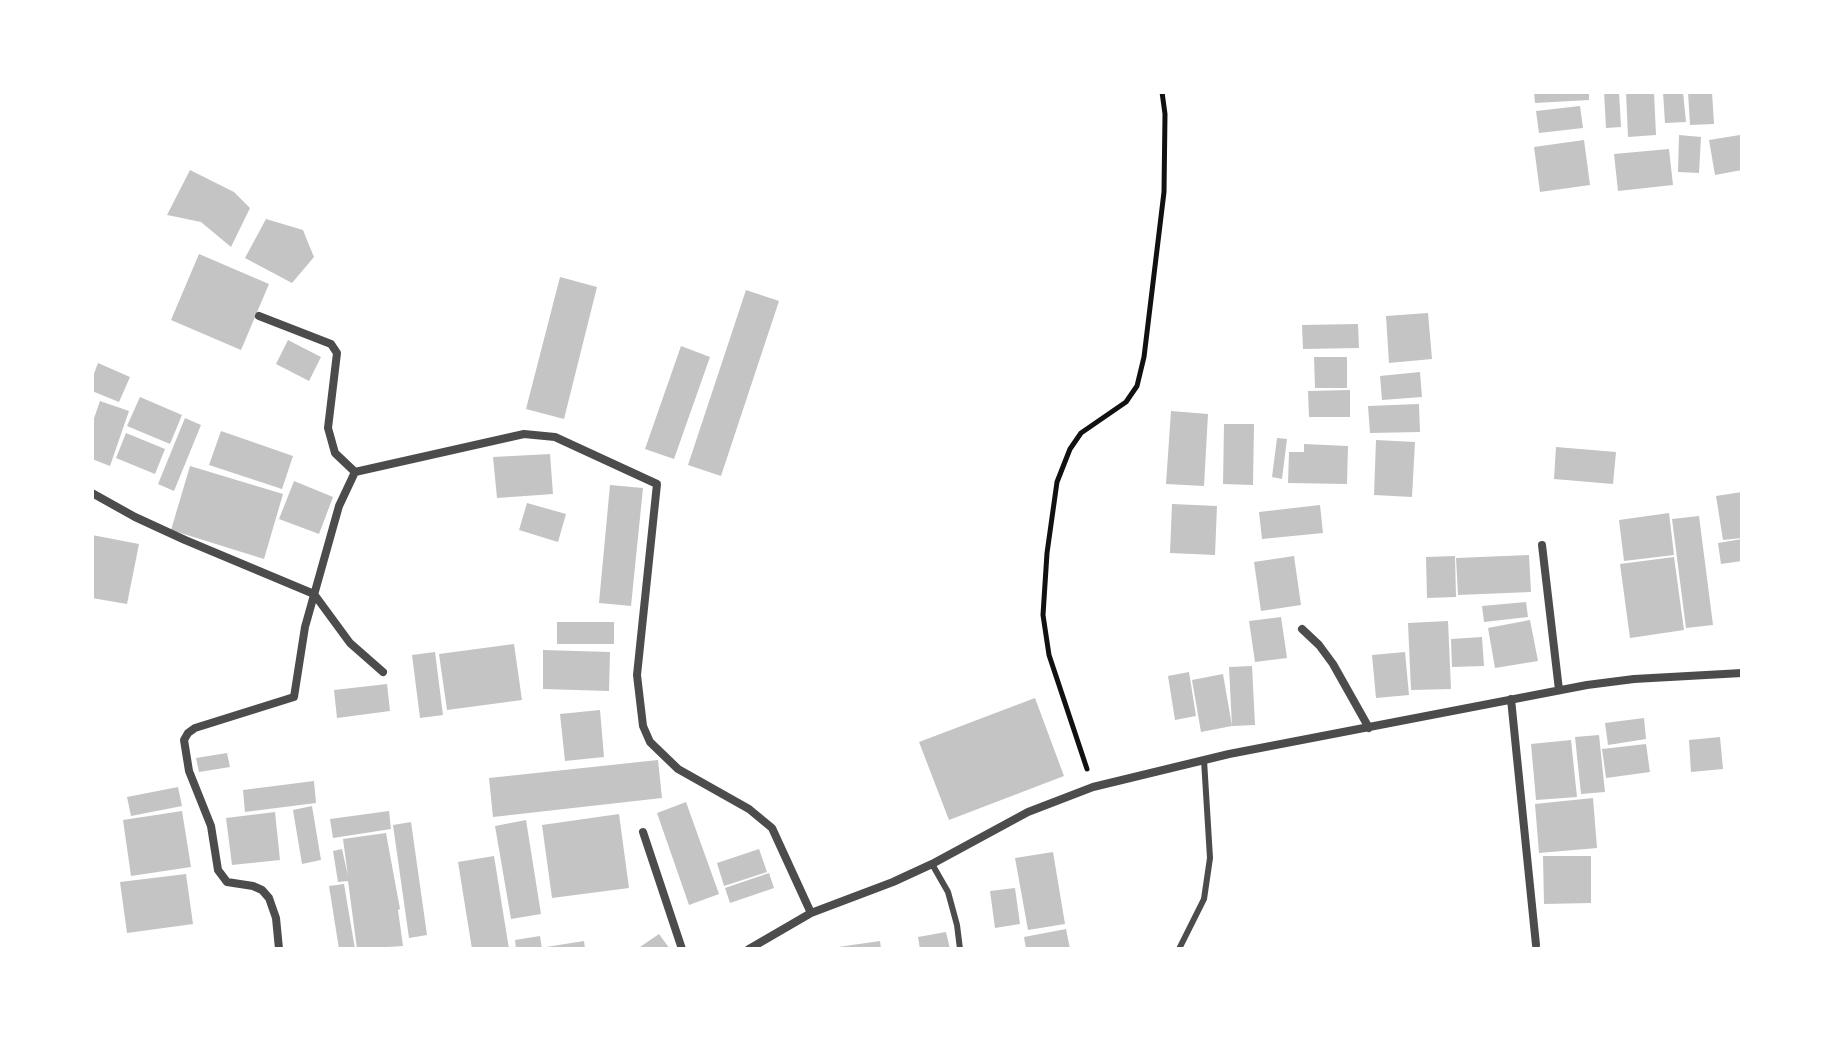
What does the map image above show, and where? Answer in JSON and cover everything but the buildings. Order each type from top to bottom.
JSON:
[{"type":"street","points":[[259,316],[331,344],[337,353],[328,428],[335,453],[355,472]]},
{"type":"street","points":[[355,472],[539,433],[576,445],[657,484],[637,675],[643,726],[650,742],[678,769],[749,809],[772,828],[811,913]]},
{"type":"street","points":[[279,949],[276,918],[269,898],[253,886],[227,882],[218,870],[211,826],[189,771],[184,740],[195,728],[294,697],[305,627],[342,498],[355,472]]},
{"type":"street","points":[[92,493],[135,517],[314,594],[350,643],[383,672]]},
{"type":"street","points":[[1542,545],[1559,690]]},
{"type":"street","points":[[1302,629],[1333,664],[1369,728]]},
{"type":"street","points":[[749,949],[811,913],[932,864],[1028,812],[1093,787],[1204,760],[1559,690],[1634,679],[1742,673]]},
{"type":"street","points":[[1511,699],[1536,945]]},
{"type":"street","points":[[643,832],[682,949]]},
{"type":"lane","points":[[1179,949],[1204,899],[1210,858],[1204,760]]},
{"type":"lane","points":[[932,864],[948,892],[960,949]]},
{"type":"path","points":[[1093,787],[1049,655],[1043,615],[1047,553],[1057,482],[1070,449],[1081,433],[1126,402],[1137,386],[1144,357],[1164,192],[1165,114],[1162,92]]}]
